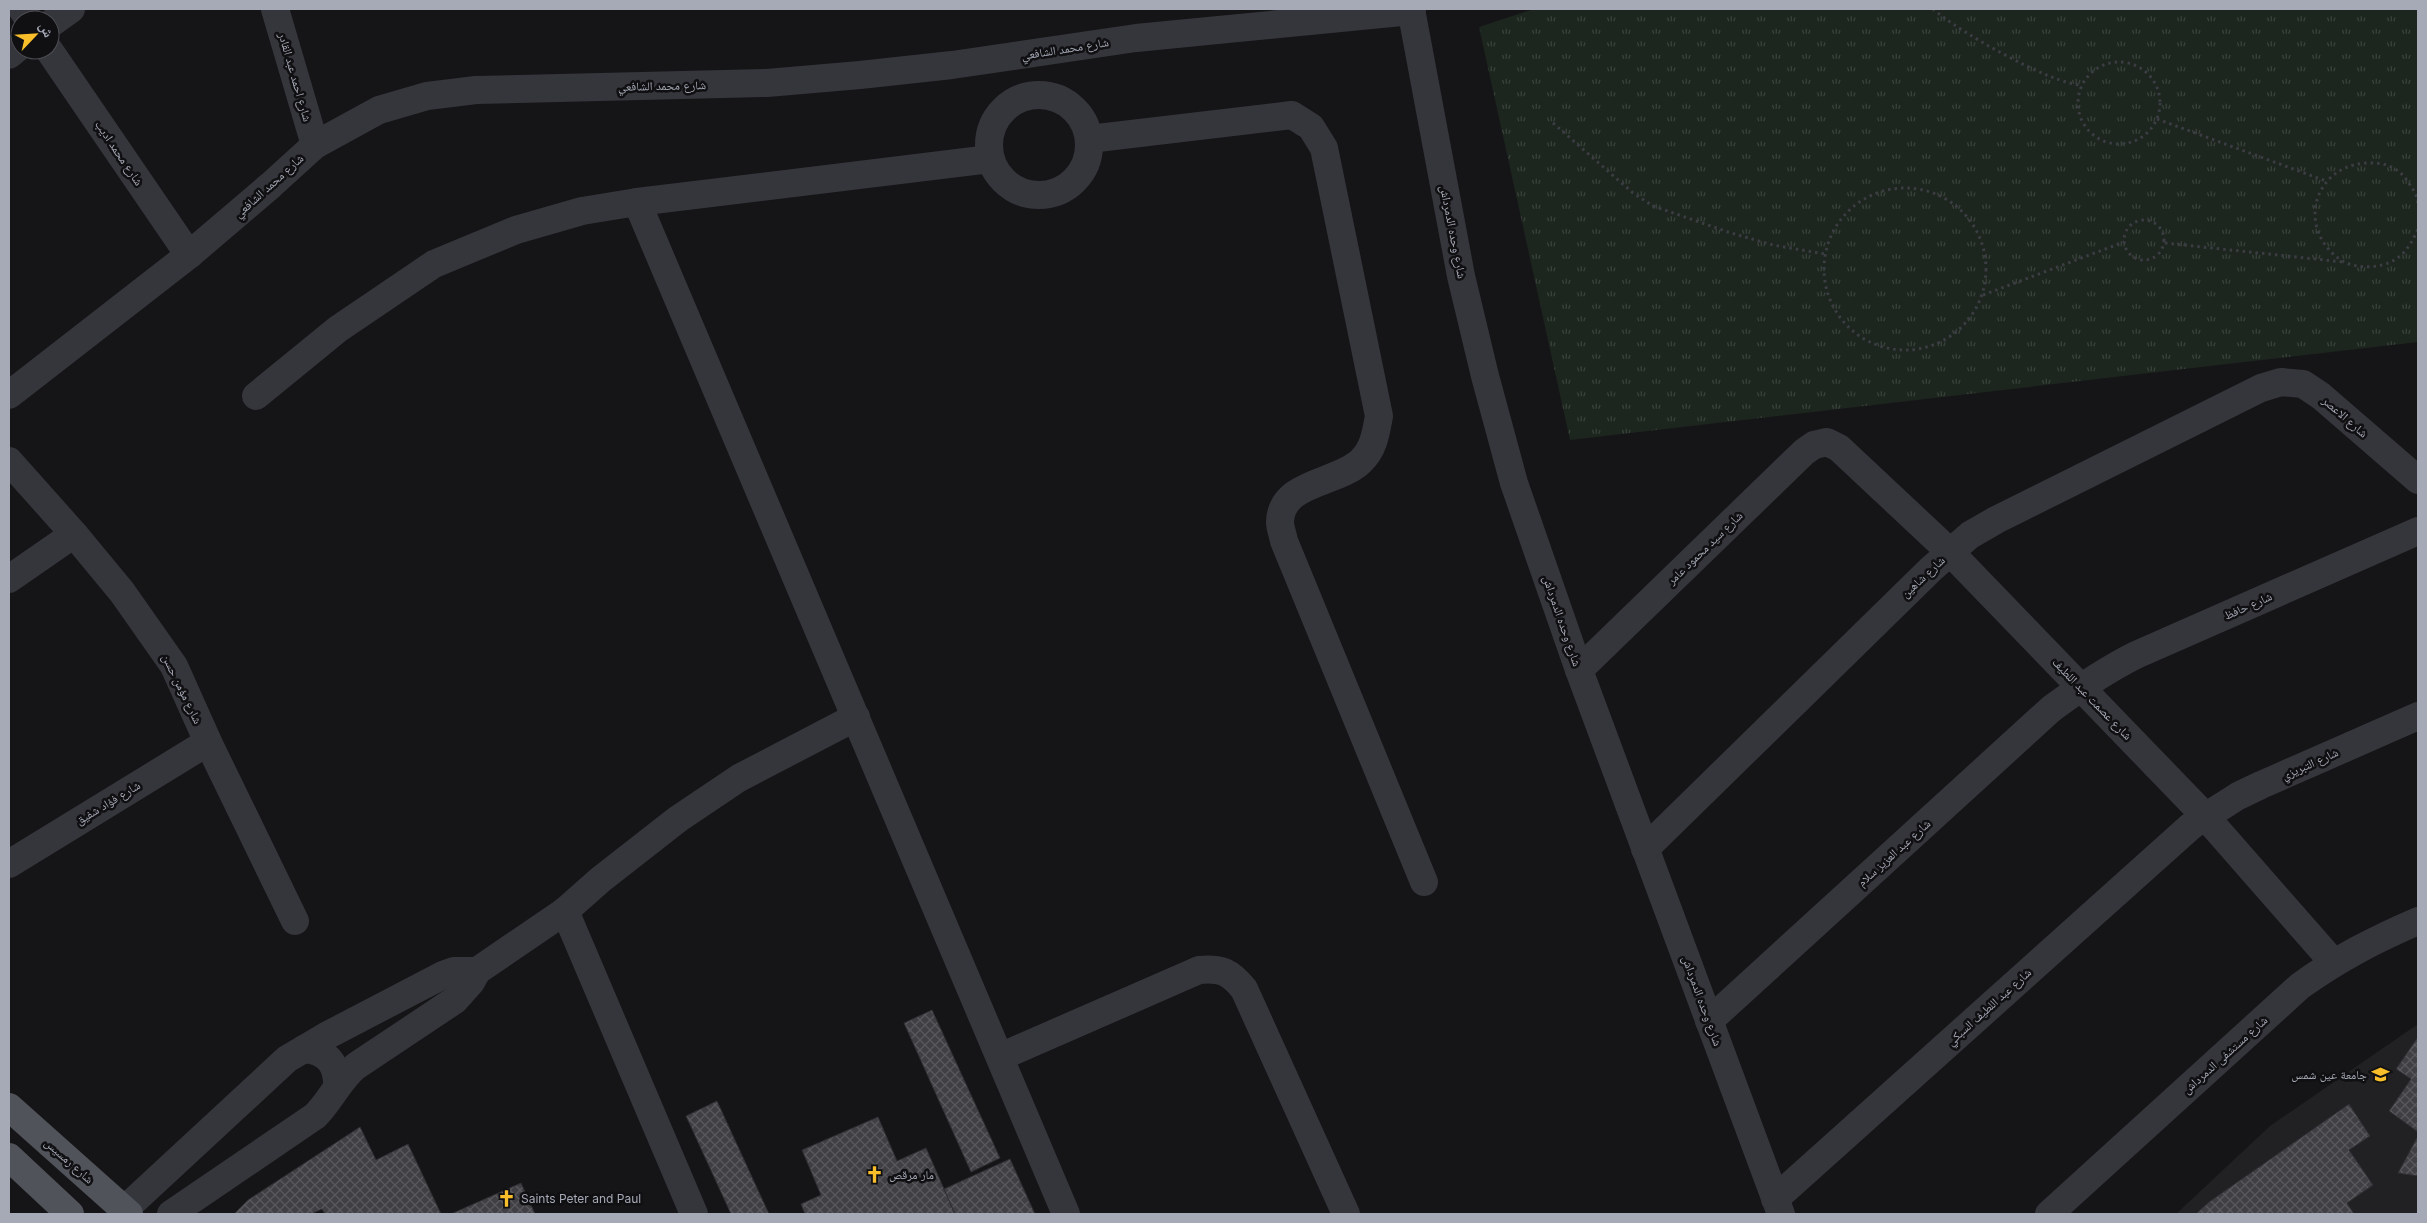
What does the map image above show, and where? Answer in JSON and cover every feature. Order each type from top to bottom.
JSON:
[{"type":"main road","name":"شارع رمسيس","points":[[9,1107],[126,1212]]},
{"type":"main road","points":[[9,1157],[70,1214]]},
{"type":"street","points":[[60,17],[71,9]]},
{"type":"street","name":"شارع احمد عبد القادر","points":[[275,9],[315,145]]},
{"type":"street","name":"شارع محمد الشافعي","points":[[9,395],[189,255],[315,145],[379,110],[427,96],[476,90],[767,83],[860,75],[952,65],[1136,38],[1411,10]]},
{"type":"street","name":"شارع وحده الدمرداش","points":[[1411,10],[1461,276],[1485,376],[1514,483],[1579,670],[1778,1207]]},
{"type":"street","name":"شارع محمد اديب","points":[[56,60],[189,255]]},
{"type":"street","points":[[1036,94],[1052,96],[1066,101],[1077,111],[1085,124],[1089,139],[1089,154],[1084,168],[1064,190],[1034,196],[1020,192],[1007,184],[997,172],[990,159],[991,129],[998,115],[1009,104],[1022,97],[1036,94]]},
{"type":"street","points":[[1089,139],[1292,115],[1311,127],[1324,148],[1379,416],[1375,440],[1362,461],[1347,471],[1296,492],[1285,503],[1280,522],[1284,541],[1424,882]]},
{"type":"street","points":[[256,396],[338,329],[434,264],[516,230],[582,211],[637,202],[990,159]]},
{"type":"street","points":[[637,202],[1066,1214]]},
{"type":"street","name":"شارع الاعصر","points":[[2261,388],[2281,382],[2303,384],[2321,396],[2418,480]]},
{"type":"street","name":"شارع شاهين","points":[[1645,849],[1950,552],[1970,536],[1996,520],[2261,388]]},
{"type":"street","name":"شارع سيد محمود عامر","points":[[1579,670],[1804,452],[1814,445],[1827,442],[1839,448]]},
{"type":"street","name":"شارع عصمت عبد اللطيف","points":[[1839,448],[1950,552],[2205,816],[2333,962]]},
{"type":"street","name":"شارع مؤمن حسن","points":[[9,461],[74,534],[122,592],[174,666],[208,742],[295,921]]},
{"type":"street","name":"شارع حافظ","points":[[2081,688],[2112,666],[2418,530]]},
{"type":"street","points":[[9,579],[74,534]]},
{"type":"street","name":"شارع عبد العزيز سلام","points":[[1709,1021],[2051,709],[2081,688]]},
{"type":"street","name":"شارع التبريزي","points":[[2205,816],[2261,785],[2418,716]]},
{"type":"street","points":[[171,1214],[315,1116],[332,1098],[337,1087],[356,1066],[455,1000],[472,982],[477,971],[565,911],[600,880],[678,819],[739,778],[856,717]]},
{"type":"street","name":"شارع فؤاد شفيق","points":[[9,864],[208,742]]},
{"type":"street","name":"شارع عبد اللطيف السبكي","points":[[1778,1207],[2205,816]]},
{"type":"street","points":[[565,911],[694,1214]]},
{"type":"street","name":"شارع مستشفى الدمرداش","points":[[2049,1214],[2300,986],[2333,962],[2373,940],[2418,921]]},
{"type":"street","points":[[1000,1057],[1199,970],[1213,969],[1232,974],[1244,989],[1346,1214]]},
{"type":"street","points":[[126,1212],[273,1070],[304,1049],[442,976],[454,971],[477,971]]},
{"type":"street","points":[[304,1049],[316,1050],[326,1055],[334,1064],[338,1076],[337,1087]]},
{"type":"path","points":[[1933,9],[1958,27],[2039,72],[2071,85],[2082,85]]},
{"type":"path","points":[[2113,62],[2126,62],[2141,68],[2158,88],[2160,101],[2157,118],[2146,134],[2136,141],[2119,144],[2107,142],[2092,134],[2082,118],[2078,102],[2082,85],[2100,67],[2113,62]]},
{"type":"path","points":[[2157,118],[2326,181]]},
{"type":"path","points":[[1553,123],[1633,192],[1653,206],[1731,234],[1773,246],[1824,254]]},
{"type":"path","points":[[2343,262],[2328,250],[2316,227],[2315,205],[2326,181],[2336,171],[2357,162],[2383,163],[2402,174],[2417,195],[2418,202]]},
{"type":"path","points":[[1912,187],[1947,199],[1961,210],[1978,234],[1986,265],[1982,295],[1974,313],[1962,327],[1948,338],[1933,345],[1914,350],[1893,350],[1855,334],[1843,321],[1832,305],[1824,281],[1824,254],[1833,230],[1844,214],[1863,198],[1879,191],[1912,187]]},
{"type":"path","points":[[2148,219],[2161,228],[2164,243],[2157,255],[2145,260],[2133,257],[2126,248],[2124,237],[2129,226],[2136,220],[2148,219]]},
{"type":"path","points":[[2164,243],[2343,262],[2372,267],[2396,259],[2412,244],[2418,229]]},
{"type":"path","points":[[1982,295],[2124,242]]},
{"type":"shaded area","name":"جامعة عين شمس","points":[[2418,1024],[2418,1214],[2176,1214],[2270,1126]]},
{"type":"green space","points":[[1534,9],[2418,9],[2418,342],[1570,440],[1479,27]]},
{"type":"building","points":[[932,1010],[1000,1158],[971,1172],[904,1023]]},
{"type":"building","points":[[2418,1037],[2418,1132],[2389,1111],[2411,1079],[2396,1069]]},
{"type":"building","points":[[717,1101],[769,1214],[731,1214],[686,1116]]},
{"type":"building","points":[[2349,1104],[2370,1136],[2349,1150],[2373,1185],[2347,1203],[2354,1214],[2196,1214],[2209,1202]]},
{"type":"building","name":"مار مرقص","points":[[878,1117],[897,1161],[926,1148],[955,1214],[805,1214],[801,1204],[821,1195],[802,1150]]},
{"type":"building","points":[[360,1127],[376,1160],[408,1144],[441,1214],[325,1214],[322,1209],[311,1214],[234,1214],[248,1200]]},
{"type":"building","points":[[2418,1136],[2418,1176],[2398,1173]]},
{"type":"building","points":[[1010,1159],[1035,1214],[955,1214],[944,1189]]},
{"type":"building","name":"Saints Peter and Paul","points":[[521,1183],[535,1214],[451,1214]]},
{"type":"place","name":"جامعة عين شمس","points":[[2381,1075]]},
{"type":"place","name":"مار مرقص","points":[[875,1175]]},
{"type":"place","name":"Saints Peter and Paul","points":[[507,1199]]}]
